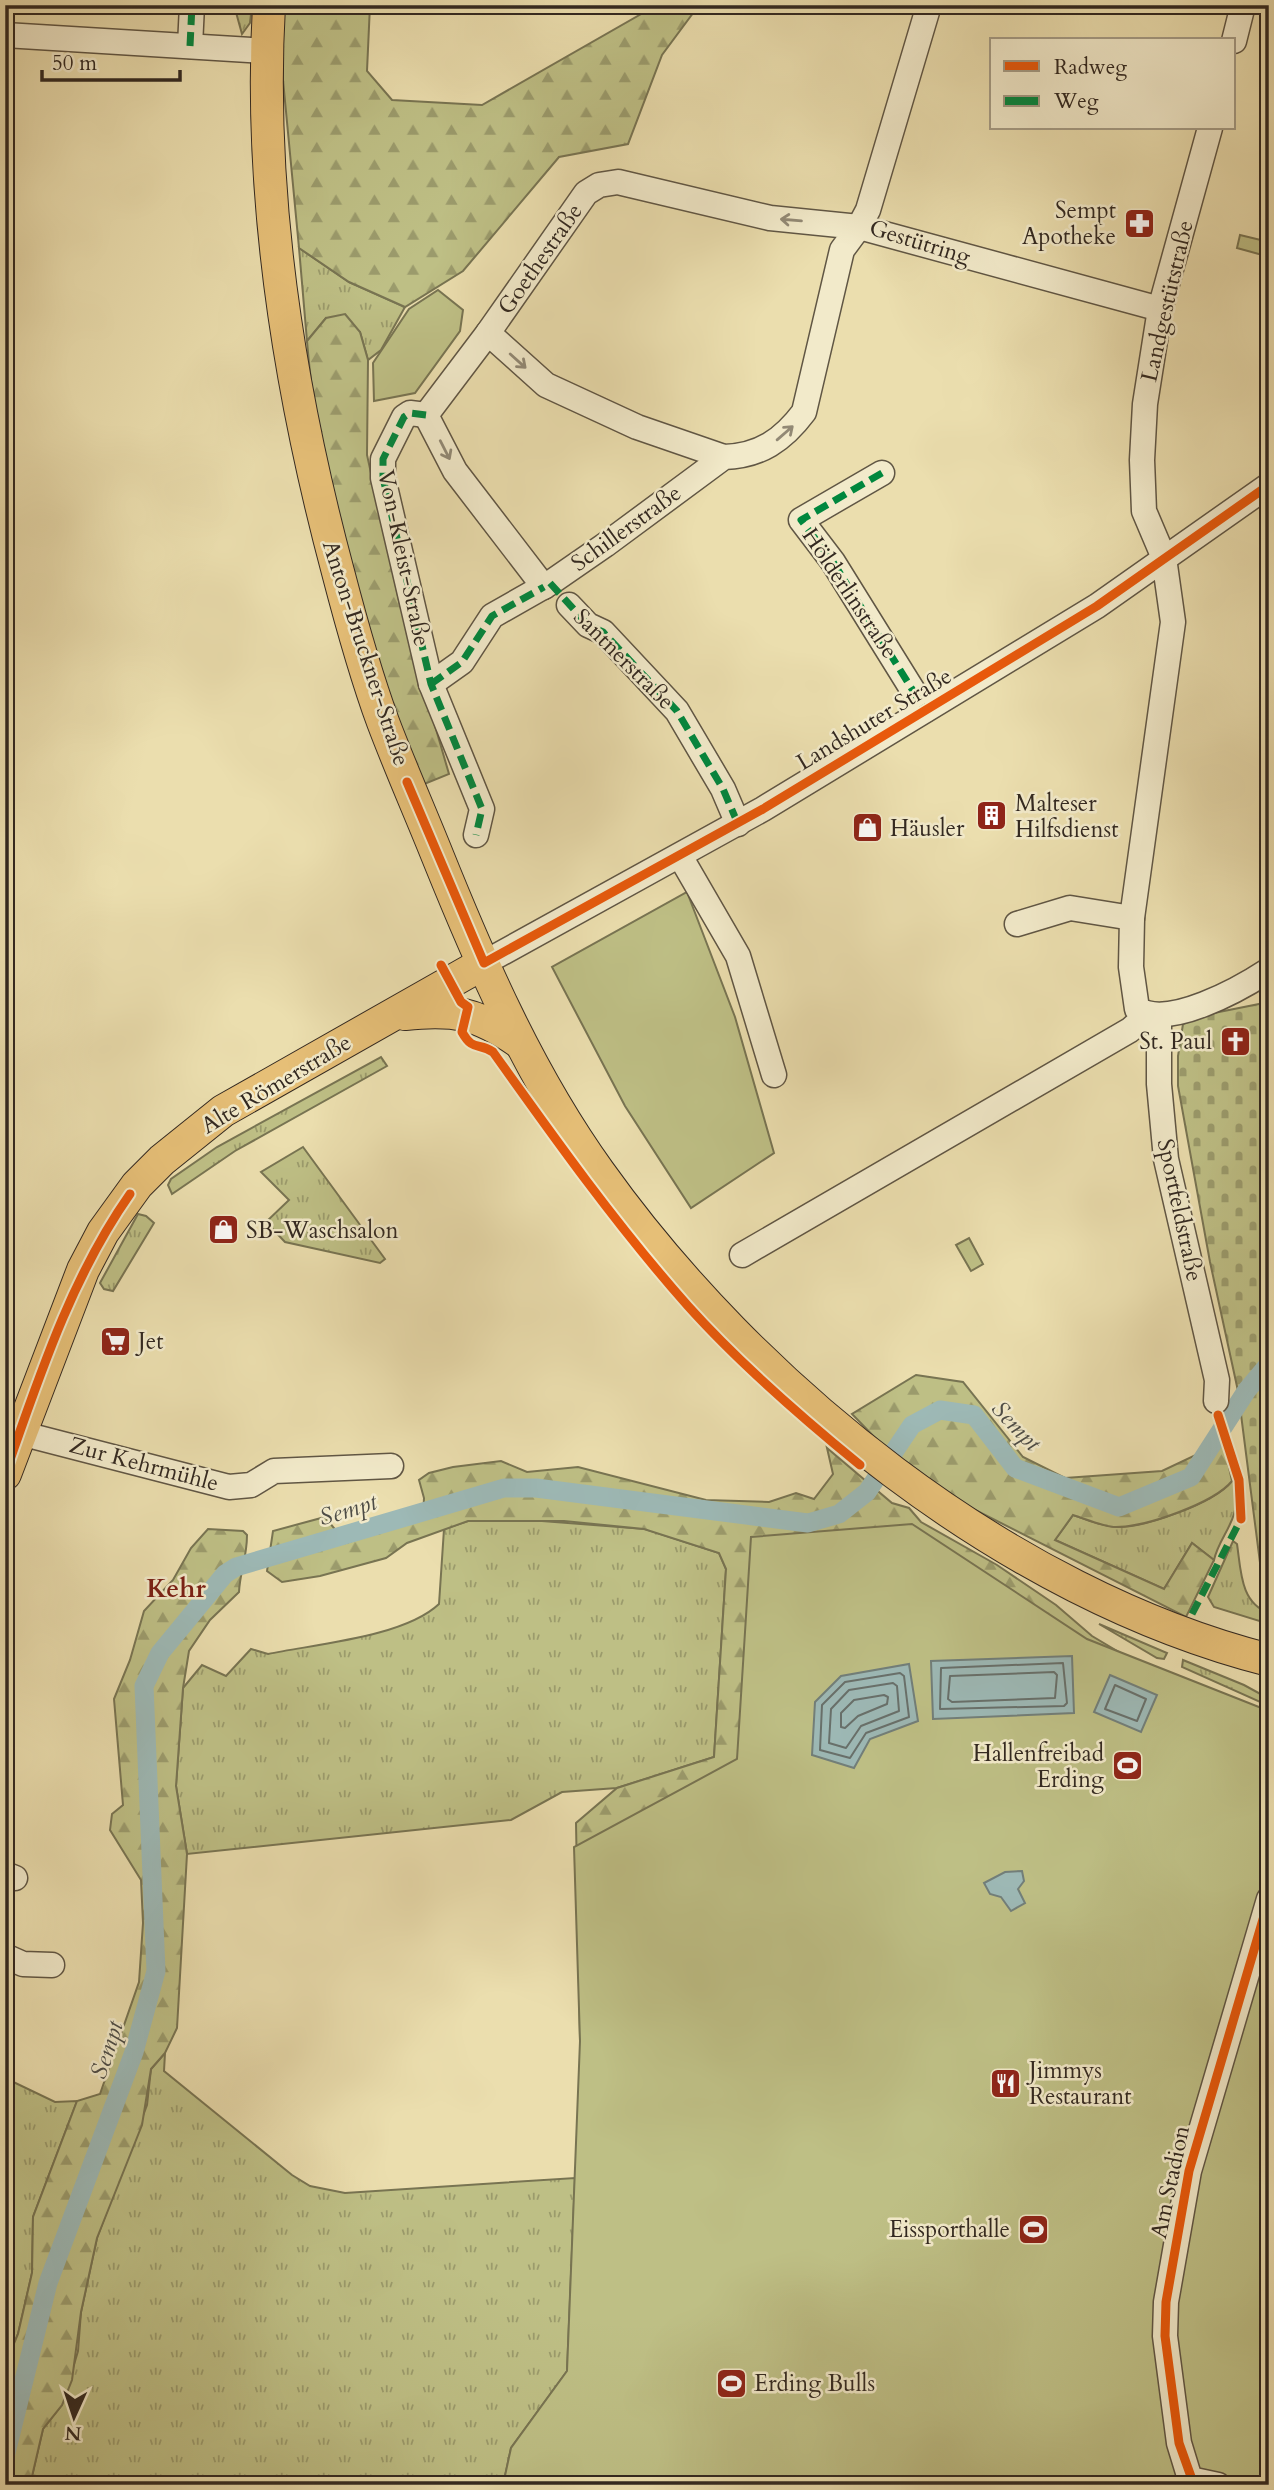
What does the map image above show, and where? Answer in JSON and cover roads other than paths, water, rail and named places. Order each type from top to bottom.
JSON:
[{"type":"main road","name":"Anton-Bruckner-Straße","points":[[269,5],[266,51],[270,159],[290,348],[302,428],[321,507],[382,719],[519,1042],[596,1169],[684,1280],[778,1377],[872,1455],[1007,1547],[1098,1597],[1198,1639],[1265,1661]]},
{"type":"main road","name":"Alte Römerstraße","points":[[5,1474],[83,1270],[103,1232],[137,1185],[162,1160],[223,1111],[484,963]]},
{"type":"main road","points":[[393,1016],[444,1010],[492,1023],[519,1042]]},
{"type":"street","points":[[190,46],[192,5]]},
{"type":"street","name":"Gestütring","points":[[929,5],[868,210],[859,227],[1160,309]]},
{"type":"street","points":[[1235,38],[1243,5]]},
{"type":"street","points":[[5,36],[266,51]]},
{"type":"street","name":"Landgestütstraße","points":[[1164,558],[1144,511],[1142,460],[1148,378],[1160,309],[1209,130]]},
{"type":"street","name":"Goethestraße","points":[[724,457],[637,427],[546,385],[488,333],[586,193],[599,185],[618,182],[770,218],[859,227]]},
{"type":"street","name":"Schillerstraße","points":[[547,585],[724,457],[744,456],[764,449],[791,430],[804,412],[842,250],[859,227]]},
{"type":"street","points":[[488,333],[426,415],[456,471],[547,585]]},
{"type":"street","name":"Von-Kleist-Straße","points":[[426,415],[410,413],[404,417],[387,446],[383,469],[431,684],[482,809],[476,835]]},
{"type":"street","name":"Hölderlinstraße","points":[[882,473],[801,520],[833,562],[926,710]]},
{"type":"street","name":"Landshuter Straße","points":[[484,963],[738,824],[1097,606],[1269,485]]},
{"type":"street","points":[[1153,1016],[1137,1009],[1133,996],[1132,918],[1173,629],[1173,612],[1164,558]]},
{"type":"street","name":"Von-Kleist-Straße","points":[[431,684],[462,662],[492,616],[547,585]]},
{"type":"street","name":"Santnerstraße","points":[[569,605],[588,625],[603,632],[677,711],[723,789],[738,824]]},
{"type":"street","points":[[680,856],[738,956],[774,1075]]},
{"type":"street","points":[[1017,924],[1070,908],[1132,918]]},
{"type":"street","points":[[741,1255],[1153,1016],[1209,1001],[1269,970]]},
{"type":"street","name":"Sportfeldstraße","points":[[1153,1016],[1166,1159],[1217,1380],[1216,1401]]},
{"type":"street","name":"Zur Kehrmühle","points":[[20,1433],[229,1486],[251,1485],[274,1471],[391,1466]]},
{"type":"street","name":"Am Stadion","points":[[1219,2485],[1190,2479],[1179,2444],[1165,2336],[1166,2302],[1189,2171],[1269,1899]]},
{"type":"street","points":[[5,1956],[23,1964],[52,1965]]},
{"type":"water","points":[[1072,1656],[1074,1713],[933,1719],[931,1661]]},
{"type":"water","points":[[909,1664],[918,1721],[870,1739],[854,1768],[812,1755],[815,1702],[841,1676]]},
{"type":"water","points":[[1110,1675],[1157,1695],[1141,1732],[1094,1712]]},
{"type":"water","points":[[1022,1871],[1024,1881],[1018,1889],[1025,1903],[1011,1911],[1001,1897],[990,1894],[984,1883],[1005,1872]]},
{"type":"waterway","name":"Sempt","points":[[5,2457],[48,2283],[134,2052],[156,1971],[144,1686],[160,1653],[225,1574],[236,1567],[504,1488],[536,1488],[808,1523],[839,1514],[867,1492],[912,1425],[940,1410],[974,1415],[1015,1468],[1119,1507],[1191,1477],[1247,1390],[1269,1364]]},
{"type":"place","name":"Sempt Apotheke","points":[[1139,223]]},
{"type":"place","name":"Malteser Hilfsdienst","points":[[992,816]]},
{"type":"place","name":"Häusler","points":[[867,828]]},
{"type":"place","name":"St. Paul","points":[[1235,1041]]},
{"type":"place","name":"SB-Waschsalon","points":[[223,1230]]},
{"type":"place","name":"Jet","points":[[115,1341]]},
{"type":"place","name":"Hallenfreibad Erding","points":[[1127,1766]]},
{"type":"place","name":"Jimmys Restaurant","points":[[1006,2083]]},
{"type":"place","name":"Eissporthalle","points":[[1033,2229]]},
{"type":"place","name":"Erding Bulls","points":[[731,2383]]},
{"type":"district","name":"Kehr","points":[[176,1588]]}]
